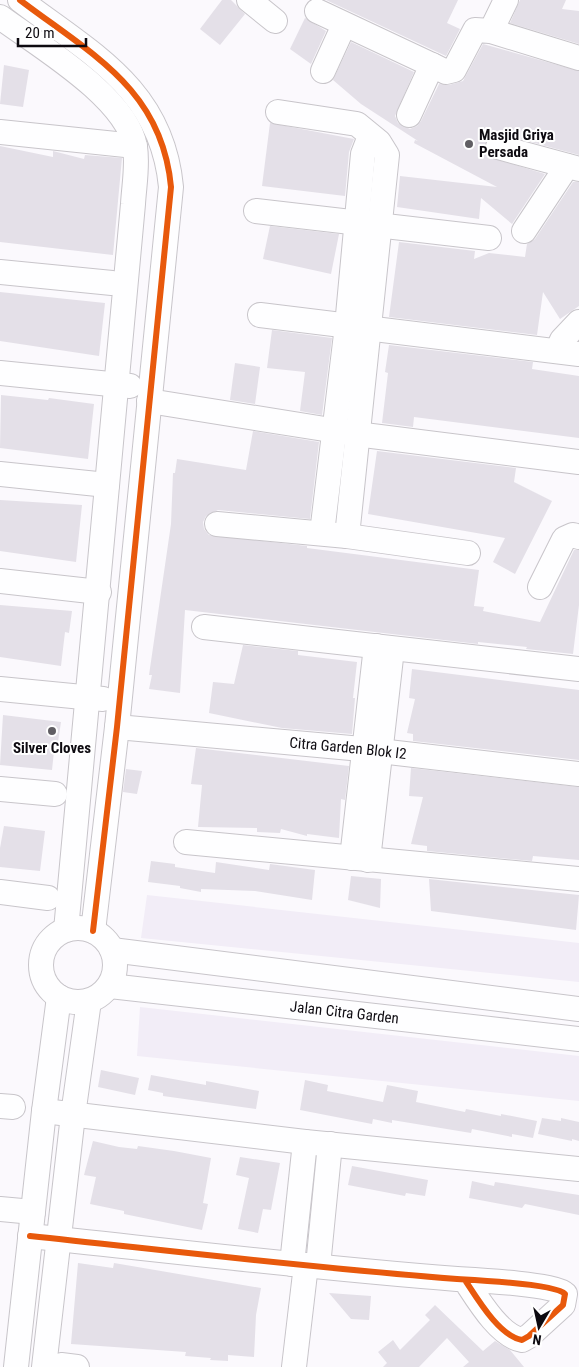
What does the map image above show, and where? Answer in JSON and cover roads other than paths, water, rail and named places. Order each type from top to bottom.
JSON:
[{"type":"street","points":[[20,0],[121,77],[155,123],[169,163],[171,187],[117,726],[92,931]]},
{"type":"street","points":[[248,0],[275,21]]},
{"type":"street","points":[[491,31],[506,0]]},
{"type":"street","points":[[317,11],[432,66],[450,72],[454,70],[475,30],[491,31],[579,58]]},
{"type":"street","points":[[0,17],[100,90],[127,123],[135,146],[134,204],[66,930]]},
{"type":"street","points":[[324,71],[344,24]]},
{"type":"street","points":[[409,115],[432,66]]},
{"type":"street","points":[[100,90],[121,77]]},
{"type":"street","points":[[278,112],[357,124],[367,145],[369,225]]},
{"type":"street","points":[[0,132],[135,146]]},
{"type":"street","points":[[322,533],[345,432],[369,225],[386,155],[367,145]]},
{"type":"street","points":[[498,147],[573,168],[524,230]]},
{"type":"street","points":[[256,211],[489,238]]},
{"type":"street","points":[[0,272],[112,283]]},
{"type":"street","points":[[260,315],[568,352]]},
{"type":"street","points":[[568,352],[562,340],[579,322]]},
{"type":"street","points":[[0,373],[116,385],[150,395],[345,432],[579,462]]},
{"type":"street","points":[[345,432],[347,536]]},
{"type":"street","points":[[0,474],[108,485]]},
{"type":"street","points":[[217,524],[322,533],[468,553]]},
{"type":"street","points":[[540,587],[564,539],[574,535],[579,537]]},
{"type":"street","points":[[0,581],[99,592]]},
{"type":"street","points":[[204,627],[579,669]]},
{"type":"street","points":[[360,859],[384,648]]},
{"type":"street","points":[[0,689],[119,700]]},
{"type":"street","name":"Citra Garden Blok I2","points":[[117,726],[579,774]]},
{"type":"street","points":[[0,789],[55,794]]},
{"type":"street","points":[[186,842],[579,879]]},
{"type":"street","points":[[0,892],[48,898]]},
{"type":"street","points":[[78,928],[92,931],[104,938],[112,950],[115,971],[110,986],[99,996],[89,1001],[74,1002],[59,997],[44,982],[41,961],[50,941],[66,930],[78,928]]},
{"type":"street","name":"Jalan Citra Garden","points":[[112,950],[579,1009]]},
{"type":"street","name":"Jalan Citra Garden","points":[[110,986],[579,1039]]},
{"type":"street","points":[[16,1367],[44,1111],[59,997]]},
{"type":"street","points":[[61,1366],[59,1239],[89,1001]]},
{"type":"street","points":[[44,1111],[73,1116],[305,1142],[579,1169]]},
{"type":"street","points":[[305,1142],[305,1265]]},
{"type":"street","points":[[294,1367],[305,1265],[330,1144]]},
{"type":"street","points":[[0,1209],[33,1212]]},
{"type":"street","points":[[30,1236],[465,1280]]},
{"type":"place","name":"Masjid Griya Persada","points":[[469,144]]},
{"type":"place","name":"Silver Cloves","points":[[52,731]]}]
